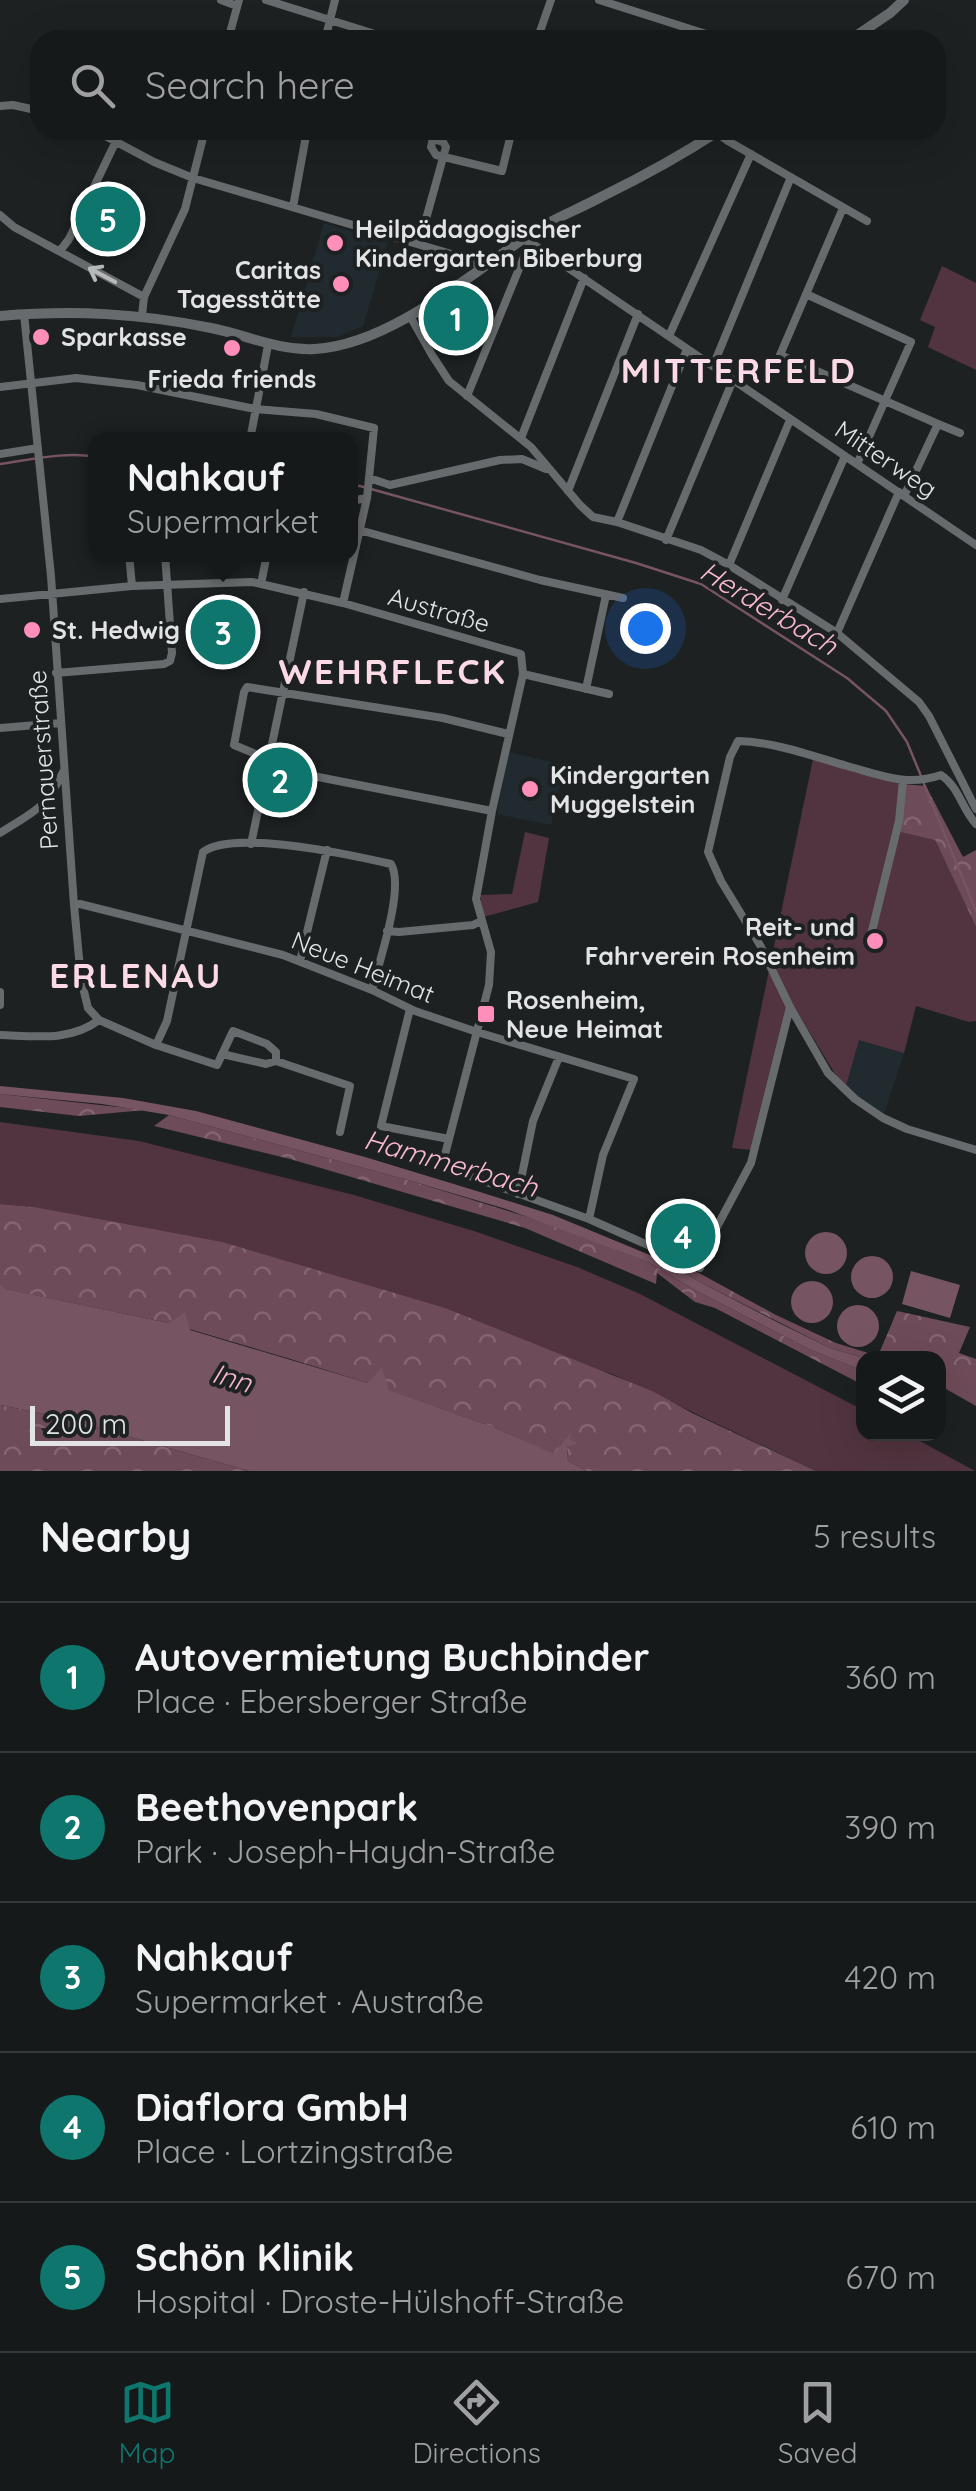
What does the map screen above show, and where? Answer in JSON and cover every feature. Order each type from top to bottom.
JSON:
[{"type":"street","points":[[221,0],[238,3],[231,30]]},
{"type":"street","points":[[266,0],[364,30]]},
{"type":"street","points":[[327,30],[336,0]]},
{"type":"street","points":[[540,30],[550,0]]},
{"type":"street","points":[[598,0],[692,30]]},
{"type":"street","points":[[865,30],[904,0]]},
{"type":"street","points":[[0,106],[30,108]]},
{"type":"street","points":[[142,315],[144,297],[185,209],[203,140]]},
{"type":"street","points":[[292,207],[305,140]]},
{"type":"street","points":[[433,140],[431,147],[436,155],[502,170],[510,140]]},
{"type":"street","points":[[467,396],[535,230],[639,178],[702,140]]},
{"type":"street","points":[[730,140],[867,221]]},
{"type":"street","points":[[60,252],[116,141],[194,178],[475,260],[480,269]]},
{"type":"street","points":[[669,336],[751,154]]},
{"type":"street","points":[[419,244],[444,157]]},
{"type":"street","points":[[713,366],[791,177]]},
{"type":"street","points":[[843,208],[780,355],[960,433]]},
{"type":"street","points":[[0,215],[14,228],[144,297]]},
{"type":"street","points":[[0,316],[94,312],[142,315],[217,329],[268,344],[317,349],[376,334],[528,240]]},
{"type":"street","name":"Mitterweg","points":[[528,240],[976,544]]},
{"type":"street","points":[[521,438],[584,278]]},
{"type":"street","points":[[806,294],[911,342],[857,464]]},
{"type":"street","name":"Pernauerstraße","points":[[24,314],[52,595],[80,979],[88,1008],[98,1020]]},
{"type":"street","points":[[568,491],[638,314]]},
{"type":"street","points":[[410,316],[450,380],[521,438],[593,517],[701,550],[729,565],[836,633],[919,702],[976,809]]},
{"type":"street","points":[[251,432],[268,344]]},
{"type":"street","points":[[616,522],[688,348]]},
{"type":"street","points":[[0,387],[76,378],[137,384],[255,409],[316,414],[374,428],[367,498],[358,538]]},
{"type":"street","points":[[666,540],[732,380]]},
{"type":"street","points":[[729,565],[790,420]]},
{"type":"street","points":[[836,633],[938,424]]},
{"type":"street","points":[[0,454],[39,450]]},
{"type":"street","points":[[782,600],[845,456]]},
{"type":"street","points":[[368,479],[390,485],[500,460],[522,459],[554,474]]},
{"type":"street","points":[[358,500],[367,498]]},
{"type":"street","points":[[360,530],[540,580],[623,598]]},
{"type":"street","points":[[130,562],[132,586]]},
{"type":"street","points":[[56,673],[170,661],[166,562]]},
{"type":"street","points":[[261,584],[265,562]]},
{"type":"street","points":[[342,602],[352,562]]},
{"type":"street","name":"Austraße","points":[[0,599],[132,586],[261,584],[342,602],[521,654],[523,674]]},
{"type":"street","points":[[251,844],[304,592]]},
{"type":"street","points":[[586,688],[606,595]]},
{"type":"street","points":[[609,694],[523,674],[476,898],[490,952],[488,985],[442,1166],[589,1219],[700,1268],[712,1236],[751,1163],[790,1007]]},
{"type":"street","points":[[492,811],[268,763],[234,745],[244,692],[247,687],[283,692],[443,718],[508,734]]},
{"type":"street","points":[[0,728],[61,723]]},
{"type":"street","points":[[976,824],[951,782],[941,775],[926,780],[880,777],[786,749],[738,741],[730,757],[708,852],[828,1073],[855,1099],[883,1118],[907,1130],[976,1150]]},
{"type":"street","points":[[0,833],[44,806],[64,771]]},
{"type":"street","points":[[870,939],[899,821],[902,780]]},
{"type":"street","points":[[44,806],[67,812]]},
{"type":"street","points":[[156,1045],[168,1022],[202,852],[211,846],[298,846],[394,867],[397,886],[372,990]]},
{"type":"street","points":[[300,961],[327,850]]},
{"type":"street","name":"Neue Heimat","points":[[74,904],[300,961],[410,1009],[634,1079],[602,1155],[589,1219]]},
{"type":"street","points":[[388,930],[473,925],[481,921]]},
{"type":"street","points":[[0,992],[0,1005]]},
{"type":"street","points":[[410,1009],[381,1126],[449,1139]]},
{"type":"street","points":[[0,1035],[58,1037],[98,1020],[156,1045],[217,1064],[232,1031],[267,1044],[276,1052],[276,1061]]},
{"type":"street","points":[[222,1054],[266,1064],[276,1061],[350,1086],[340,1132]]},
{"type":"street","points":[[518,1194],[533,1121],[559,1057]]},
{"type":"shaded area","name":"Caritas Tagesstätte","points":[[324,223],[388,243],[363,326],[338,337],[291,337]]},
{"type":"shaded area","points":[[942,266],[976,283],[976,370],[928,347],[935,327],[920,320]]},
{"type":"shaded area","name":"Kindergarten Muggelstein","points":[[509,752],[564,765],[551,825],[497,814]]},
{"type":"shaded area","name":"Reit- und Fahrverein Rosenheim","points":[[813,759],[902,784],[935,840],[976,927],[976,1021],[916,1006],[904,1053],[859,1040],[846,1086],[790,1000],[751,1150],[732,1148]]},
{"type":"shaded area","points":[[525,832],[549,838],[538,902],[483,917],[480,895],[512,894]]},
{"type":"shaded area","points":[[859,1039],[904,1053],[883,1117],[862,1104],[846,1086]]},
{"type":"shaded area","points":[[0,1122],[139,1141],[354,1195],[474,1231],[638,1293],[856,1406],[856,1441],[920,1441],[975,1471],[816,1471],[612,1374],[34,1207],[0,1204]]},
{"type":"shaded area","points":[[667,1214],[711,1227],[696,1258],[657,1242]]},
{"type":"green space","points":[[902,784],[926,786],[963,857],[976,850],[976,927],[935,840],[901,832]]},
{"type":"green space","points":[[0,1094],[145,1110],[79,1116],[0,1107]]},
{"type":"green space","points":[[169,1115],[408,1180],[547,1223],[648,1262],[809,1349],[856,1368],[856,1381],[715,1308],[695,1302],[657,1273],[656,1284],[525,1228],[290,1159],[154,1126]]},
{"type":"green space","points":[[0,1204],[222,1242],[445,1308],[652,1391],[816,1471],[587,1471],[568,1461],[571,1433],[554,1455],[493,1427],[287,1358],[169,1323],[4,1289],[0,1284]]},
{"type":"green space","points":[[662,1260],[699,1273],[776,1315],[862,1351],[856,1351],[856,1356],[830,1348]]},
{"type":"green space","points":[[897,1311],[970,1327],[959,1353],[976,1359],[976,1406],[946,1389],[946,1351],[880,1351]]},
{"type":"green space","points":[[0,1405],[65,1418],[249,1471],[0,1471]]},
{"type":"water","points":[[0,1086],[123,1098],[196,1111],[365,1157],[553,1215],[662,1260],[777,1322],[830,1348],[856,1356],[856,1368],[809,1349],[648,1262],[506,1209],[169,1115],[0,1094]]},
{"type":"water","points":[[826,1232],[841,1238],[847,1253],[841,1268],[826,1274],[811,1268],[805,1253],[811,1238]]},
{"type":"water","points":[[872,1256],[887,1262],[893,1277],[887,1292],[872,1298],[857,1292],[851,1277],[857,1262]]},
{"type":"water","points":[[911,1271],[960,1285],[950,1318],[902,1304]]},
{"type":"water","points":[[812,1281],[827,1287],[833,1302],[827,1317],[812,1323],[797,1317],[791,1302],[797,1287]]},
{"type":"water","name":"Inn","points":[[0,1284],[5,1289],[169,1323],[185,1312],[190,1330],[368,1383],[382,1367],[389,1390],[493,1427],[554,1454],[572,1431],[570,1440],[578,1443],[567,1447],[568,1461],[587,1471],[249,1471],[65,1418],[0,1405]]},
{"type":"water","points":[[858,1305],[873,1311],[879,1326],[873,1341],[858,1347],[843,1341],[837,1326],[843,1311]]},
{"type":"waterway","name":"Herderbach","points":[[0,464],[88,456]]},
{"type":"waterway","name":"Herderbach","points":[[358,486],[364,487]]},
{"type":"waterway","name":"Herderbach","points":[[371,489],[701,584],[847,678],[886,711],[907,742],[921,776]]},
{"type":"waterway","name":"Herderbach","points":[[924,784],[976,911]]},
{"type":"place","name":"Schön Klinik","points":[[108,219]]},
{"type":"place","name":"Heilpädagogischer Kindergarten Biberburg","points":[[335,243]]},
{"type":"place","name":"Caritas Tagesstätte","points":[[341,284]]},
{"type":"place","name":"Autovermietung Buchbinder","points":[[456,318]]},
{"type":"place","name":"Sparkasse","points":[[41,337]]},
{"type":"place","name":"Frieda friends","points":[[232,348]]},
{"type":"place","name":"St. Hedwig","points":[[32,630]]},
{"type":"place","name":"Nahkauf","points":[[223,632]]},
{"type":"place","name":"Beethovenpark","points":[[280,780]]},
{"type":"place","name":"Kindergarten Muggelstein","points":[[530,789]]},
{"type":"place","name":"Reit- und Fahrverein Rosenheim","points":[[875,941]]},
{"type":"place","name":"Rosenheim, Neue Heimat","points":[[486,1014]]},
{"type":"place","name":"Diaflora GmbH","points":[[683,1236]]},
{"type":"district","name":"MITTERFELD","points":[[739,371]]},
{"type":"district","name":"WEHRFLECK","points":[[393,672]]},
{"type":"district","name":"ERLENAU","points":[[136,976]]},
{"type":"water label","name":"Hammerbach","points":[[451,1163]]}]
